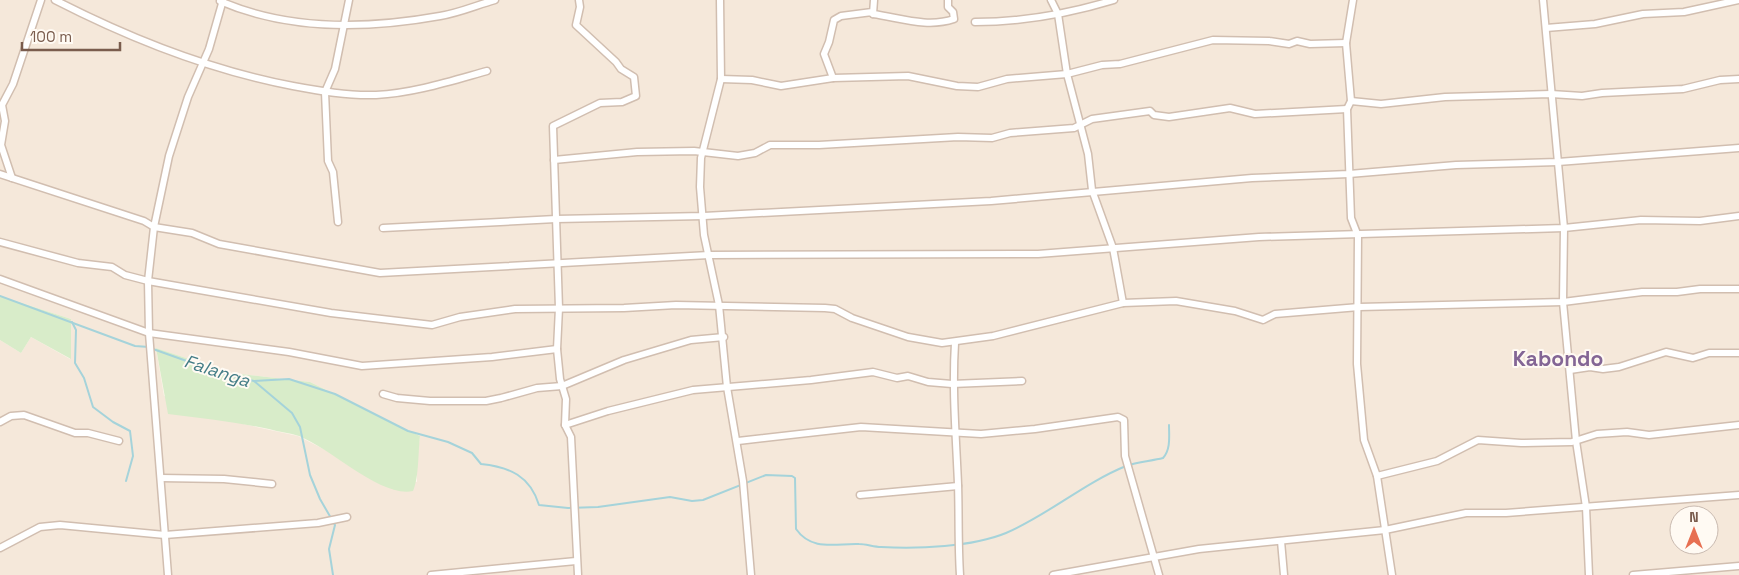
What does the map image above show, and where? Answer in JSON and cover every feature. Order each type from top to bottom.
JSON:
[{"type":"street","points":[[12,178],[1,145],[5,121],[2,106],[16,77],[42,0]]},
{"type":"street","points":[[55,0],[105,26],[203,64],[242,76],[326,92],[376,95],[417,90],[487,71]]},
{"type":"street","points":[[338,222],[333,172],[328,161],[326,92],[335,69],[342,26],[349,0]]},
{"type":"street","points":[[168,575],[151,352],[148,281],[161,186],[180,117],[203,64],[221,1],[249,11],[282,18],[342,26],[442,16],[496,0]]},
{"type":"street","points":[[578,575],[571,437],[565,425],[566,399],[562,386],[557,349],[555,124],[600,103],[622,102],[636,96],[634,77],[621,69],[576,25],[580,7],[579,0]]},
{"type":"street","points":[[720,0],[722,79],[702,155],[700,187],[704,216],[704,236],[719,305],[724,336],[727,387],[744,481],[751,575]]},
{"type":"street","points":[[873,14],[874,0]]},
{"type":"street","points":[[833,78],[824,54],[834,20],[840,16],[872,12],[873,14],[922,24],[944,22],[954,19],[953,12],[948,7],[948,0]]},
{"type":"street","points":[[1051,0],[1058,14],[1067,74],[1088,154],[1092,190],[1113,248],[1123,303]]},
{"type":"street","points":[[975,22],[1017,20],[1058,14],[1114,0]]},
{"type":"street","points":[[1353,0],[1346,43],[1351,101],[1347,109],[1351,218],[1358,236],[1359,307],[1357,364],[1364,440],[1377,476],[1392,575]]},
{"type":"street","points":[[1542,0],[1564,228],[1563,302],[1576,441],[1586,507],[1589,575]]},
{"type":"street","points":[[1546,28],[1595,24],[1642,14],[1684,12],[1739,0]]},
{"type":"street","points":[[722,79],[752,80],[781,86],[833,78],[908,76],[957,86],[978,87],[1007,80],[1067,74],[1102,65],[1120,64],[1213,40],[1269,41],[1289,44],[1297,41],[1310,44],[1346,43]]},
{"type":"street","points":[[1351,101],[1381,104],[1446,97],[1551,94],[1582,96],[1602,93],[1683,89],[1720,80],[1739,79]]},
{"type":"street","points":[[554,160],[637,152],[694,151],[702,155],[738,156],[755,153],[770,145],[819,145],[958,137],[992,138],[1010,134],[1074,128],[1092,119],[1130,115],[1139,111],[1150,111],[1154,115],[1169,117],[1230,108],[1254,114],[1347,109]]},
{"type":"street","points":[[383,228],[556,218],[704,216],[991,201],[1092,190],[1349,174],[1456,165],[1558,162],[1739,148]]},
{"type":"street","points":[[0,174],[144,221],[154,227],[192,233],[219,244],[380,273],[709,254],[1038,254],[1259,238],[1564,228],[1640,220],[1700,221],[1739,216]]},
{"type":"street","points":[[0,242],[78,263],[112,267],[125,275],[148,281],[331,313],[408,324],[432,325],[460,317],[515,309],[719,305],[835,309],[852,318],[908,337],[942,343],[955,343],[993,336],[1123,303],[1176,301],[1235,312],[1264,320],[1275,314],[1359,307],[1563,302],[1642,292],[1676,292],[1700,288],[1739,289]]},
{"type":"street","points":[[0,279],[150,337],[289,352],[362,366],[492,357],[557,349]]},
{"type":"street","points":[[383,394],[397,398],[430,401],[486,401],[537,388],[562,386],[624,360],[691,340],[724,336]]},
{"type":"street","points":[[955,343],[952,384],[956,409],[955,434],[960,575]]},
{"type":"street","points":[[1570,370],[1590,367],[1603,369],[1619,368],[1666,352],[1693,358],[1709,353],[1739,353]]},
{"type":"street","points":[[565,425],[675,394],[873,372],[897,378],[908,376],[928,382],[952,384],[1022,381]]},
{"type":"street","points":[[0,422],[11,416],[24,415],[74,433],[119,441]]},
{"type":"street","points":[[738,441],[861,427],[912,429],[955,434],[981,434],[1035,429],[1118,417],[1124,420],[1126,461],[1130,469],[1159,575]]},
{"type":"street","points":[[1377,476],[1437,461],[1478,440],[1518,442],[1576,441],[1597,434],[1627,432],[1649,435],[1739,425]]},
{"type":"street","points":[[161,478],[224,479],[272,484]]},
{"type":"street","points":[[860,495],[958,486]]},
{"type":"street","points":[[1053,575],[1199,549],[1385,530],[1466,513],[1506,513],[1739,495]]},
{"type":"street","points":[[0,548],[40,527],[60,525],[166,536],[328,521],[347,517]]},
{"type":"street","points":[[1281,541],[1284,575]]},
{"type":"street","points":[[431,575],[576,561]]},
{"type":"street","points":[[1634,575],[1739,566]]},
{"type":"shaded area","points":[[0,0],[1739,0],[1739,575],[0,575],[0,340],[21,353],[31,337],[70,359],[71,319],[0,296]],"holes":[[[156,348],[231,373],[310,382],[420,436],[417,482],[339,457],[298,436],[243,424],[164,396]]]},
{"type":"green space","points":[[0,296],[71,319],[71,359],[31,337],[21,353],[0,340]]},
{"type":"green space","points":[[156,348],[231,373],[310,382],[420,436],[417,472],[413,491],[400,491],[386,487],[299,436],[244,424],[168,414]]},
{"type":"waterway","name":"Falanga","points":[[0,296],[135,346],[149,347]]},
{"type":"waterway","points":[[72,322],[76,330],[75,363],[84,378],[93,407],[113,422],[130,431],[133,456],[126,481]]},
{"type":"waterway","name":"Falanga","points":[[153,349],[223,374],[254,381],[292,413],[300,427],[310,475],[320,499],[335,525],[329,549],[333,575]]},
{"type":"waterway","points":[[254,381],[289,379],[335,394],[408,431],[448,442],[472,453],[481,464],[491,465],[518,475],[530,487],[539,505],[568,508],[598,507],[670,497],[692,501],[703,500],[766,475],[792,476],[795,478],[796,529],[810,541],[825,545],[859,544],[911,548],[945,546],[992,538],[1021,526],[1111,473],[1126,466],[1163,458],[1168,447],[1169,425]]},
{"type":"district","name":"Kabondo","points":[[1558,359]]}]
